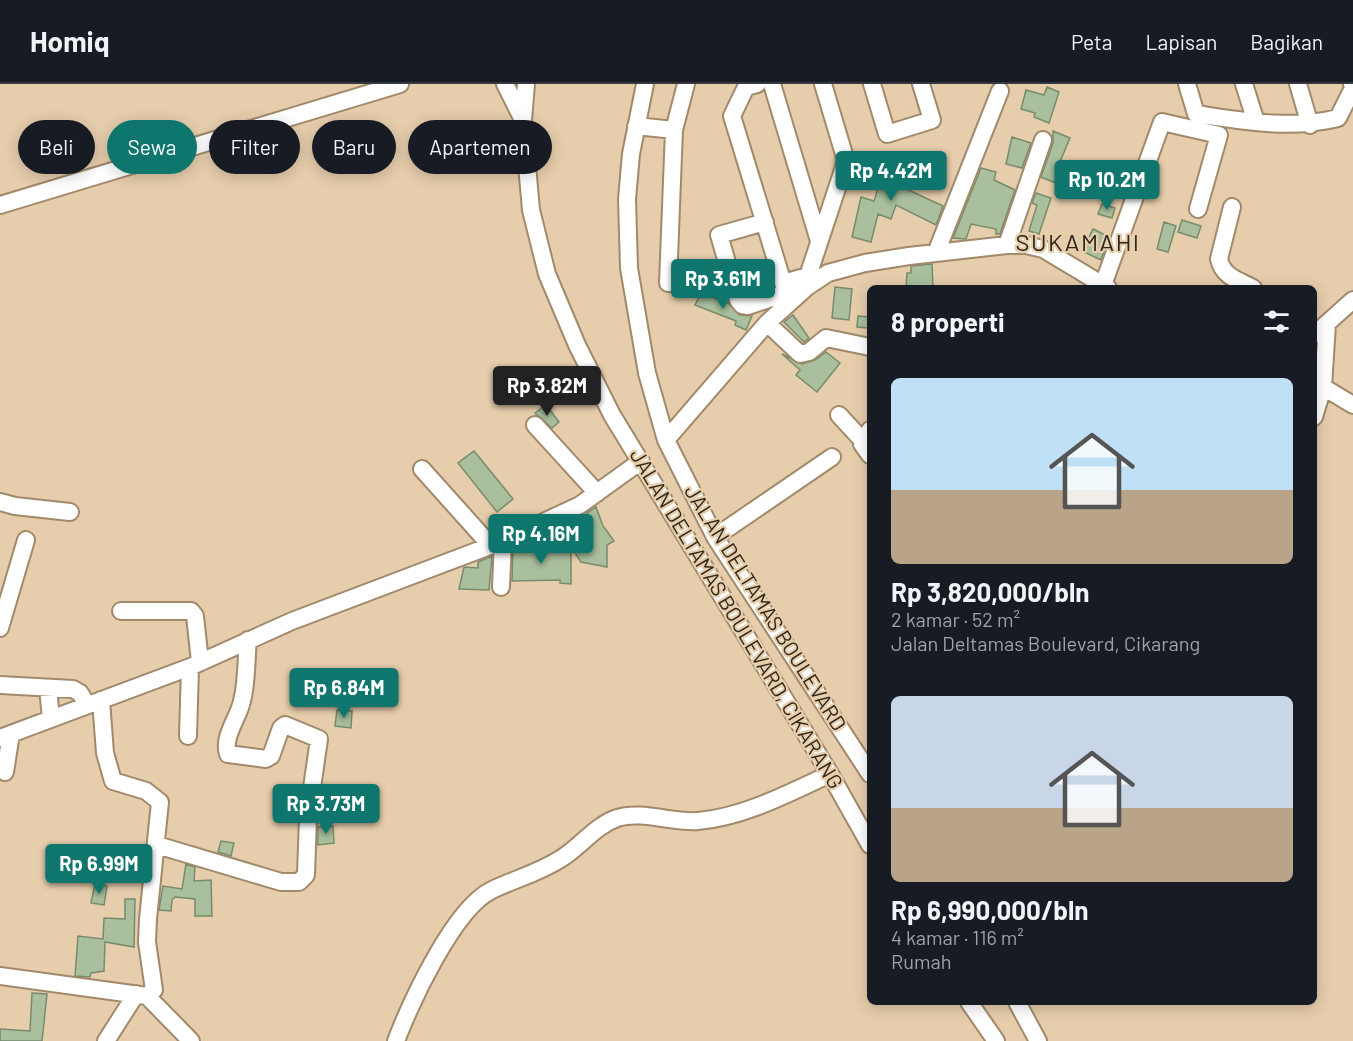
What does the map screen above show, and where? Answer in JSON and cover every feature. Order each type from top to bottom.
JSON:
[{"type":"street","points":[[0,205],[400,84]]},
{"type":"street","points":[[504,84],[523,120]]},
{"type":"street","name":"JALAN DELTAMAS BOULEVARD, CIKARANG","points":[[523,120],[526,84]]},
{"type":"street","name":"JALAN DELTAMAS BOULEVARD","points":[[645,84],[637,120],[627,199],[629,268],[638,332],[666,440],[715,537],[867,769]]},
{"type":"street","points":[[686,84],[674,126],[668,283],[696,284]]},
{"type":"street","points":[[757,84],[746,87],[732,116],[765,222],[786,293],[748,306],[738,300],[719,235],[765,222]]},
{"type":"street","points":[[772,84],[819,241]]},
{"type":"street","points":[[783,283],[808,276],[846,161],[823,84]]},
{"type":"street","points":[[872,84],[887,134],[932,120],[921,84]]},
{"type":"street","points":[[1187,84],[1196,114],[1256,122],[1310,124],[1338,118],[1353,88],[1352,84]]},
{"type":"street","points":[[1244,84],[1256,122]]},
{"type":"street","points":[[1298,84],[1310,124]]},
{"type":"street","points":[[936,253],[1000,91]]},
{"type":"street","points":[[637,120],[674,126]]},
{"type":"street","points":[[1106,285],[1162,122],[1219,135],[1198,209]]},
{"type":"street","points":[[1007,245],[1043,140]]},
{"type":"street","name":"JALAN DELTAMAS BOULEVARD, CIKARANG","points":[[528,174],[531,210],[547,274],[577,345],[612,415],[830,774],[867,840]]},
{"type":"street","points":[[808,203],[835,195]]},
{"type":"street","points":[[1232,207],[1220,259],[1221,268],[1226,274],[1247,285]]},
{"type":"street","points":[[666,440],[767,323],[807,287],[828,273],[865,263],[1007,245],[1043,249],[1104,285]]},
{"type":"street","points":[[1317,332],[1352,301]]},
{"type":"street","points":[[767,323],[800,354],[809,352],[826,338],[867,346]]},
{"type":"street","points":[[1317,407],[1323,387],[1327,324]]},
{"type":"street","points":[[1323,387],[1353,405]]},
{"type":"street","points":[[657,406],[690,411]]},
{"type":"street","points":[[839,415],[866,435],[863,447],[867,452]]},
{"type":"street","points":[[535,425],[597,493]]},
{"type":"street","points":[[715,537],[832,457]]},
{"type":"street","points":[[6,772],[5,736],[195,664],[248,640],[497,543],[565,513],[641,461]]},
{"type":"street","points":[[422,469],[497,543],[501,587]]},
{"type":"street","points":[[0,502],[15,506],[70,512]]},
{"type":"street","points":[[0,628],[26,540]]},
{"type":"street","points":[[121,611],[190,611],[195,616],[195,664],[188,736]]},
{"type":"street","points":[[157,845],[281,882],[299,882],[306,875],[308,816],[319,739],[285,725],[281,728],[271,756],[266,759],[228,754],[226,750],[233,723],[242,704],[248,640]]},
{"type":"street","points":[[0,685],[77,691],[94,702],[113,781],[118,785],[146,791],[158,799],[157,845],[149,902],[147,942],[155,986],[141,995],[106,1041]]},
{"type":"street","points":[[48,688],[51,719]]},
{"type":"street","points":[[396,1041],[437,955],[466,912],[490,890],[535,875],[565,857],[590,834],[617,818],[640,816],[698,821],[734,814],[830,774]]},
{"type":"street","points":[[0,976],[141,995],[191,1041]]},
{"type":"street","points":[[971,1005],[996,1041]]},
{"type":"street","points":[[1019,1005],[1038,1041]]},
{"type":"building","points":[[1047,87],[1059,92],[1049,123],[1034,117],[1035,113],[1021,109],[1026,90],[1044,95]]},
{"type":"building","points":[[1053,131],[1070,138],[1057,169],[1063,171],[1058,184],[1041,177],[1053,143]]},
{"type":"building","points":[[1012,137],[1031,143],[1022,168],[1006,164]]},
{"type":"building","points":[[874,156],[889,161],[885,171],[905,176],[902,187],[943,206],[936,225],[896,205],[891,219],[878,214],[871,242],[852,237],[861,197],[874,201],[881,179],[868,174]]},
{"type":"building","points":[[981,168],[996,172],[994,180],[1015,190],[1000,234],[996,234],[996,229],[971,224],[966,239],[953,238]]},
{"type":"building","points":[[1036,193],[1051,198],[1039,234],[1029,231],[1037,205],[1032,203]]},
{"type":"building","points":[[1102,204],[1115,208],[1112,218],[1098,214]]},
{"type":"building","points":[[1182,220],[1201,226],[1197,238],[1178,232]]},
{"type":"building","points":[[1164,222],[1176,226],[1168,252],[1157,249]]},
{"type":"building","points":[[1093,229],[1109,237],[1101,260],[1082,251]]},
{"type":"building","points":[[932,264],[933,285],[906,285],[907,273],[911,273],[911,266]]},
{"type":"building","points":[[835,287],[852,289],[849,320],[832,318]]},
{"type":"building","points":[[701,293],[728,303],[740,315],[752,316],[746,330],[735,325],[736,321],[695,305]]},
{"type":"building","points":[[793,315],[809,338],[804,342],[784,322]]},
{"type":"building","points":[[858,316],[867,317],[867,328],[857,327]]},
{"type":"building","points":[[826,352],[840,363],[817,392],[796,375],[800,370],[782,354],[802,364],[815,360]]},
{"type":"building","points":[[546,405],[559,422],[552,428],[535,413]]},
{"type":"building","points":[[474,451],[513,499],[497,512],[458,463]]},
{"type":"building","points":[[596,507],[603,526],[614,541],[607,545],[607,567],[581,562],[568,542],[591,525],[587,513]]},
{"type":"building","points":[[519,545],[533,546],[532,549],[571,552],[571,584],[560,583],[560,580],[512,581],[513,548]]},
{"type":"building","points":[[492,556],[489,590],[459,589],[464,567],[478,568],[478,562]]},
{"type":"building","points":[[337,710],[352,711],[351,728],[335,726]]},
{"type":"building","points":[[333,826],[334,843],[318,845],[318,827]]},
{"type":"building","points":[[221,841],[234,843],[231,856],[218,852]]},
{"type":"building","points":[[186,864],[195,867],[194,881],[211,880],[212,916],[195,916],[195,899],[175,897],[172,900],[171,911],[159,910],[163,886],[182,889]]},
{"type":"building","points":[[95,884],[107,886],[104,905],[91,903]]},
{"type":"building","points":[[125,899],[135,899],[134,947],[105,942],[104,971],[91,973],[90,977],[75,976],[78,936],[103,939],[104,918],[125,919]]},
{"type":"building","points":[[32,993],[47,994],[42,1041],[0,1041],[0,1029],[30,1031]]},
{"type":"district","name":"SUKAMAHI","points":[[1078,243]]}]
